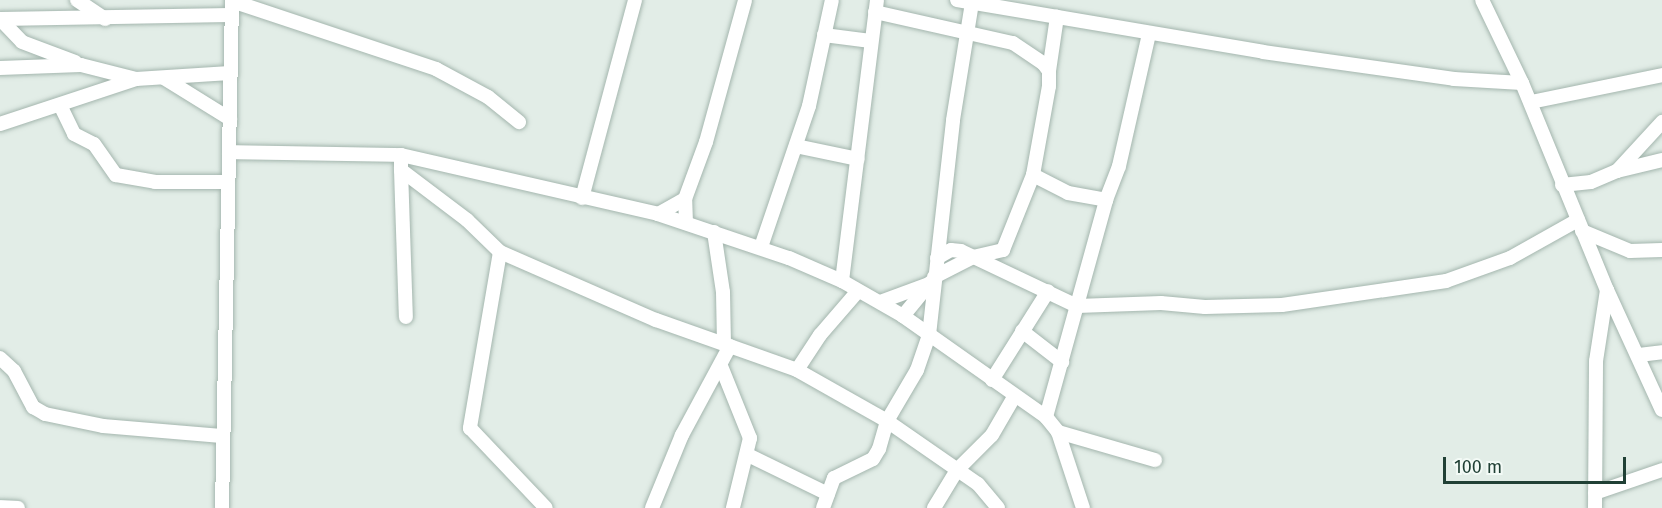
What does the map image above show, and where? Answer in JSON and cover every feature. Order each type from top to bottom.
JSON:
[{"type":"street","points":[[77,0],[106,19]]},
{"type":"street","points":[[222,508],[232,0],[436,69],[488,97],[519,122]]},
{"type":"street","points":[[582,198],[634,0]]},
{"type":"street","points":[[686,223],[685,199],[706,142],[745,0]]},
{"type":"street","points":[[761,247],[796,146],[832,0]]},
{"type":"street","points":[[957,0],[1149,34],[1454,79],[1522,83]]},
{"type":"street","points":[[1482,0],[1531,102],[1562,184],[1607,290],[1639,355],[1662,410]]},
{"type":"street","points":[[823,508],[834,478],[842,471],[873,459],[884,438],[887,421],[916,370],[929,335],[933,280],[953,120],[972,3]]},
{"type":"street","points":[[842,281],[876,6],[969,30],[1018,46],[1049,71]]},
{"type":"street","points":[[0,20],[230,15]]},
{"type":"street","points":[[880,302],[933,280],[973,257],[994,253],[1009,242],[1033,175],[1048,101],[1049,71],[1057,17]]},
{"type":"street","points":[[0,20],[10,34],[22,42],[81,64],[136,79],[230,74]]},
{"type":"street","points":[[1046,417],[1106,200],[1126,141],[1149,34]]},
{"type":"street","points":[[824,35],[871,41]]},
{"type":"street","points":[[0,69],[81,64]]},
{"type":"street","points":[[1531,102],[1662,75]]},
{"type":"street","points":[[164,78],[230,120]]},
{"type":"street","points":[[0,124],[61,106],[136,79]]},
{"type":"street","points":[[61,106],[74,134],[94,144],[116,176],[155,182],[227,182]]},
{"type":"street","points":[[1617,171],[1662,122]]},
{"type":"street","points":[[796,146],[858,159]]},
{"type":"street","points":[[229,152],[401,155],[658,214],[761,247],[842,281],[880,302],[1046,417],[1058,432],[1083,508]]},
{"type":"street","points":[[401,155],[406,316]]},
{"type":"street","points":[[1562,184],[1591,182],[1617,171],[1662,160]]},
{"type":"street","points":[[401,170],[467,220],[500,252],[645,316],[797,370],[887,421],[985,489],[998,508]]},
{"type":"street","points":[[1033,175],[1068,193],[1106,200]]},
{"type":"street","points":[[658,214],[685,199]]},
{"type":"street","points":[[937,258],[955,250],[1077,306],[1161,303],[1205,307],[1282,305],[1446,281],[1510,258],[1580,225]]},
{"type":"street","points":[[1580,225],[1630,251],[1662,250]]},
{"type":"street","points":[[714,232],[723,324],[721,366],[750,438],[748,455],[733,508]]},
{"type":"street","points":[[500,252],[470,428],[546,508]]},
{"type":"street","points":[[903,316],[933,280]]},
{"type":"street","points":[[1595,508],[1596,361],[1607,290]]},
{"type":"street","points":[[797,370],[825,329],[858,291]]},
{"type":"street","points":[[992,380],[1048,291]]},
{"type":"street","points":[[1022,331],[1062,362]]},
{"type":"street","points":[[1639,355],[1662,352]]},
{"type":"street","points":[[0,358],[14,371],[33,407],[45,414],[103,426],[222,436]]},
{"type":"street","points":[[652,508],[682,435],[721,366]]},
{"type":"street","points":[[934,508],[957,470],[986,442],[1014,397]]},
{"type":"street","points":[[1058,432],[1155,460]]},
{"type":"street","points":[[748,455],[828,494]]},
{"type":"street","points":[[1595,493],[1662,470]]},
{"type":"street","points":[[0,507],[18,508]]}]
